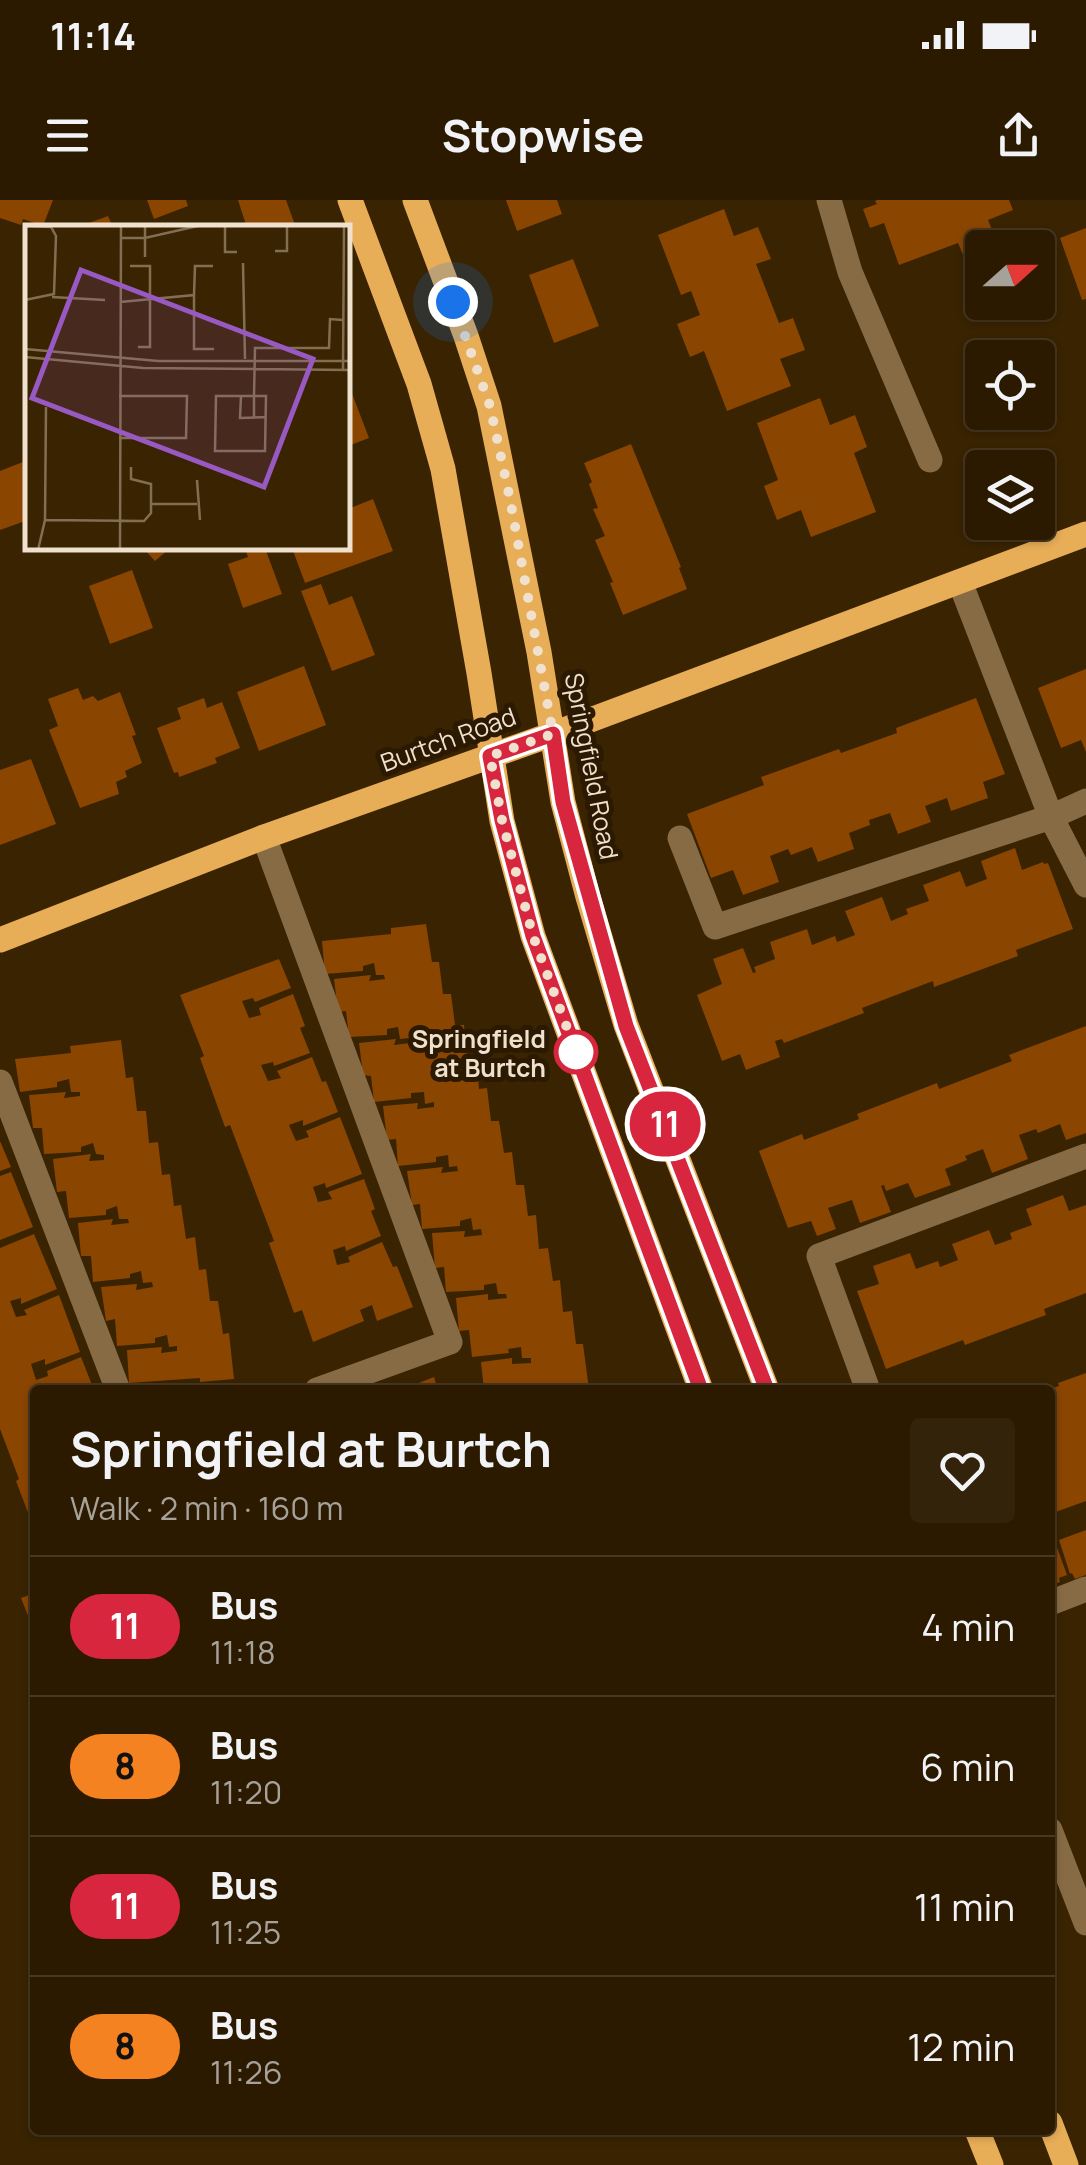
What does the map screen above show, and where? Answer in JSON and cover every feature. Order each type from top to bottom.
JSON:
[{"type":"main road","points":[[350,200],[419,384],[443,469],[502,820],[533,936],[699,1385]]},
{"type":"main road","name":"Springfield Road","points":[[414,200],[490,406],[514,518],[563,802],[626,1026],[766,1385]]},
{"type":"main road","name":"Burtch Road","points":[[0,940],[264,837],[553,734],[1086,534]]},
{"type":"main road","points":[[980,2135],[991,2165]]},
{"type":"main road","points":[[1055,2135],[1066,2165]]},
{"type":"lane","points":[[829,200],[850,272],[930,460]]},
{"type":"lane","points":[[960,582],[1051,816],[1086,886]]},
{"type":"lane","points":[[680,838],[715,927],[1086,801]]},
{"type":"lane","points":[[264,837],[450,1342],[330,1385]]},
{"type":"lane","points":[[0,1082],[116,1385]]},
{"type":"lane","points":[[866,1385],[819,1256],[1086,1156]]},
{"type":"lane","points":[[1055,1601],[1086,1589]]},
{"type":"lane","points":[[1055,1843],[1086,1924]]},
{"type":"building","points":[[0,200],[53,200],[43,225],[23,219],[21,225],[0,218]]},
{"type":"building","points":[[147,200],[186,200],[188,206],[154,219]]},
{"type":"building","points":[[238,200],[286,200],[295,225],[246,225]]},
{"type":"building","points":[[506,200],[557,200],[562,214],[517,231]]},
{"type":"building","points":[[1009,200],[1013,210],[988,220],[992,230],[965,230],[965,257],[958,243],[899,265],[884,223],[870,228],[863,209],[877,204],[875,201]]},
{"type":"building","points":[[724,209],[734,236],[758,227],[771,259],[756,264],[779,323],[793,318],[805,350],[780,359],[791,386],[727,411],[704,351],[690,357],[677,324],[700,315],[691,291],[681,295],[658,235]]},
{"type":"building","points":[[108,216],[112,225],[83,225]]},
{"type":"building","points":[[1086,228],[1086,299],[1082,300],[1060,238]]},
{"type":"building","points":[[573,259],[599,326],[554,343],[529,275]]},
{"type":"building","points":[[350,388],[369,438],[350,445]]},
{"type":"building","points":[[820,398],[830,425],[855,415],[867,447],[854,453],[876,512],[811,537],[801,510],[777,520],[764,486],[778,480],[757,423]]},
{"type":"building","points":[[631,444],[687,589],[623,615],[595,540],[605,536],[593,509],[598,508],[584,463]]},
{"type":"building","points":[[25,461],[25,521],[0,530],[0,471]]},
{"type":"building","points":[[373,499],[393,551],[305,583],[293,550],[350,550],[350,508]]},
{"type":"building","points":[[145,550],[168,550],[155,561]]},
{"type":"building","points":[[246,550],[266,550],[282,594],[243,608],[228,564],[248,557]]},
{"type":"building","points":[[132,570],[153,628],[110,644],[89,586]]},
{"type":"building","points":[[321,584],[329,605],[352,596],[375,655],[332,671],[301,591]]},
{"type":"building","points":[[304,666],[326,725],[259,751],[237,692]]},
{"type":"building","points":[[1086,669],[1086,752],[1081,740],[1061,748],[1038,688]]},
{"type":"building","points":[[78,688],[83,700],[93,696],[98,701],[120,692],[142,763],[125,771],[127,777],[116,782],[119,794],[80,808],[49,730],[58,726],[48,699]]},
{"type":"building","points":[[204,698],[207,708],[222,702],[240,748],[215,758],[217,763],[179,777],[157,728],[181,719],[177,708]]},
{"type":"building","points":[[976,698],[1005,774],[983,782],[988,798],[951,811],[947,798],[925,806],[931,822],[898,834],[890,813],[869,820],[870,825],[849,833],[854,849],[818,862],[812,847],[791,855],[788,849],[770,856],[779,882],[743,895],[733,870],[711,878],[687,814],[764,785],[761,777],[897,733],[896,728]]},
{"type":"building","points":[[31,759],[56,824],[0,845],[0,770]]},
{"type":"building","points":[[1015,848],[1022,870],[1048,863],[1073,929],[1016,950],[1018,956],[934,987],[933,981],[862,1008],[864,1013],[784,1043],[782,1039],[775,1041],[780,1057],[746,1070],[740,1054],[722,1061],[697,995],[722,984],[713,959],[743,948],[753,973],[756,972],[754,967],[775,959],[770,942],[807,929],[812,945],[835,936],[837,942],[855,935],[845,911],[882,897],[891,921],[908,914],[906,909],[929,901],[923,885],[960,871],[966,887],[987,879],[981,861]]},
{"type":"building","points":[[426,924],[432,962],[439,962],[443,994],[451,994],[455,1025],[464,1025],[467,1058],[476,1057],[479,1089],[487,1088],[491,1121],[499,1121],[504,1153],[512,1152],[516,1185],[524,1185],[528,1216],[536,1215],[539,1249],[548,1248],[553,1281],[560,1280],[563,1312],[572,1311],[576,1344],[583,1344],[588,1385],[483,1385],[481,1362],[512,1358],[512,1364],[531,1363],[531,1358],[522,1358],[521,1347],[508,1349],[509,1353],[472,1357],[469,1330],[459,1331],[456,1298],[488,1294],[488,1300],[507,1298],[506,1294],[498,1294],[496,1283],[484,1285],[484,1290],[446,1292],[444,1267],[435,1268],[432,1233],[465,1231],[464,1237],[482,1235],[481,1229],[473,1230],[471,1218],[460,1221],[460,1226],[422,1229],[420,1204],[412,1205],[407,1171],[443,1167],[441,1173],[458,1171],[457,1166],[449,1167],[448,1155],[436,1157],[436,1162],[398,1166],[396,1139],[387,1140],[383,1106],[418,1103],[417,1109],[434,1107],[434,1102],[425,1104],[424,1092],[411,1093],[411,1098],[374,1102],[371,1076],[363,1075],[359,1043],[396,1039],[394,1045],[410,1043],[409,1038],[400,1039],[398,1027],[387,1029],[387,1035],[349,1037],[346,1011],[338,1012],[334,979],[371,975],[369,981],[385,979],[384,975],[376,975],[374,963],[363,966],[363,971],[325,974],[322,941],[391,934],[391,928]]},
{"type":"building","points":[[279,959],[291,988],[255,1002],[253,998],[242,1001],[249,1018],[261,1015],[259,1008],[293,994],[310,1053],[274,1066],[273,1062],[261,1065],[268,1081],[281,1078],[277,1071],[312,1057],[338,1112],[303,1126],[303,1120],[289,1125],[296,1141],[309,1137],[306,1131],[340,1117],[362,1174],[326,1188],[325,1183],[313,1187],[318,1202],[332,1199],[328,1192],[364,1179],[381,1236],[346,1251],[345,1246],[333,1250],[337,1265],[350,1262],[348,1257],[382,1242],[393,1267],[397,1266],[413,1307],[377,1321],[372,1305],[360,1310],[364,1321],[313,1342],[302,1310],[294,1313],[269,1243],[274,1241],[230,1125],[225,1127],[200,1058],[204,1056],[180,995]]},
{"type":"building","points":[[1086,1026],[1086,1133],[1066,1140],[1060,1124],[1038,1133],[1036,1129],[1019,1135],[1028,1159],[992,1173],[983,1149],[945,1169],[951,1185],[915,1198],[908,1183],[886,1191],[881,1186],[891,1212],[860,1223],[852,1200],[828,1208],[836,1229],[817,1236],[811,1221],[788,1228],[759,1151],[802,1134],[804,1140],[859,1119],[857,1114],[937,1083],[939,1089],[1012,1061],[1009,1055]]},
{"type":"building","points":[[121,1040],[126,1078],[133,1077],[137,1111],[146,1111],[149,1143],[158,1142],[162,1175],[170,1174],[174,1206],[181,1205],[186,1239],[195,1237],[199,1270],[206,1269],[210,1301],[218,1301],[223,1334],[229,1333],[234,1379],[129,1383],[127,1350],[162,1347],[161,1353],[177,1351],[177,1346],[169,1347],[167,1335],[155,1338],[155,1343],[117,1346],[115,1319],[106,1321],[101,1287],[137,1284],[136,1290],[153,1287],[152,1282],[143,1283],[141,1271],[130,1274],[130,1278],[93,1282],[91,1256],[81,1256],[78,1223],[113,1219],[111,1225],[129,1223],[128,1219],[119,1219],[117,1206],[106,1210],[106,1215],[69,1218],[66,1191],[57,1192],[53,1159],[91,1154],[89,1161],[104,1160],[104,1155],[96,1154],[93,1143],[81,1147],[81,1152],[44,1154],[42,1128],[33,1128],[29,1095],[66,1092],[64,1098],[80,1096],[80,1092],[71,1092],[69,1079],[57,1082],[57,1087],[20,1092],[15,1059],[71,1053],[70,1046]]},
{"type":"building","points":[[0,1141],[11,1167],[0,1171]]},
{"type":"building","points":[[11,1172],[33,1227],[0,1240],[0,1176]]},
{"type":"building","points":[[1063,1195],[1069,1211],[1086,1205],[1086,1293],[1044,1309],[1046,1315],[886,1369],[857,1291],[879,1284],[873,1266],[910,1253],[916,1269],[938,1261],[940,1267],[958,1260],[952,1244],[989,1230],[995,1245],[1012,1239],[1010,1233],[1032,1225],[1026,1209]]},
{"type":"building","points":[[34,1234],[57,1289],[21,1304],[21,1298],[10,1301],[16,1317],[27,1315],[24,1310],[59,1295],[80,1352],[45,1365],[45,1359],[31,1364],[36,1380],[48,1376],[47,1371],[81,1357],[92,1385],[30,1385],[30,1518],[0,1429],[0,1248]]},
{"type":"building","points":[[1086,1373],[1086,1501],[1055,1512],[1055,1387]]},
{"type":"building","points":[[434,1377],[436,1385],[414,1385]]},
{"type":"building","points":[[1086,1530],[1086,1575],[1075,1579],[1059,1540]]},
{"type":"building","points":[[1055,1542],[1067,1575],[1059,1578],[1060,1582],[1055,1584]]},
{"type":"building","points":[[30,1595],[30,1620],[21,1598]]},
{"type":"bus line","name":"11","points":[[699,1385],[533,936],[502,820],[490,756],[553,734],[563,802],[626,1026],[765,1385]]},
{"type":"place","name":"Springfield at Burtch","points":[[576,1052]]},
{"type":"route","points":[[453,302],[490,406],[553,734],[490,756],[502,820],[533,936],[576,1052]]}]
